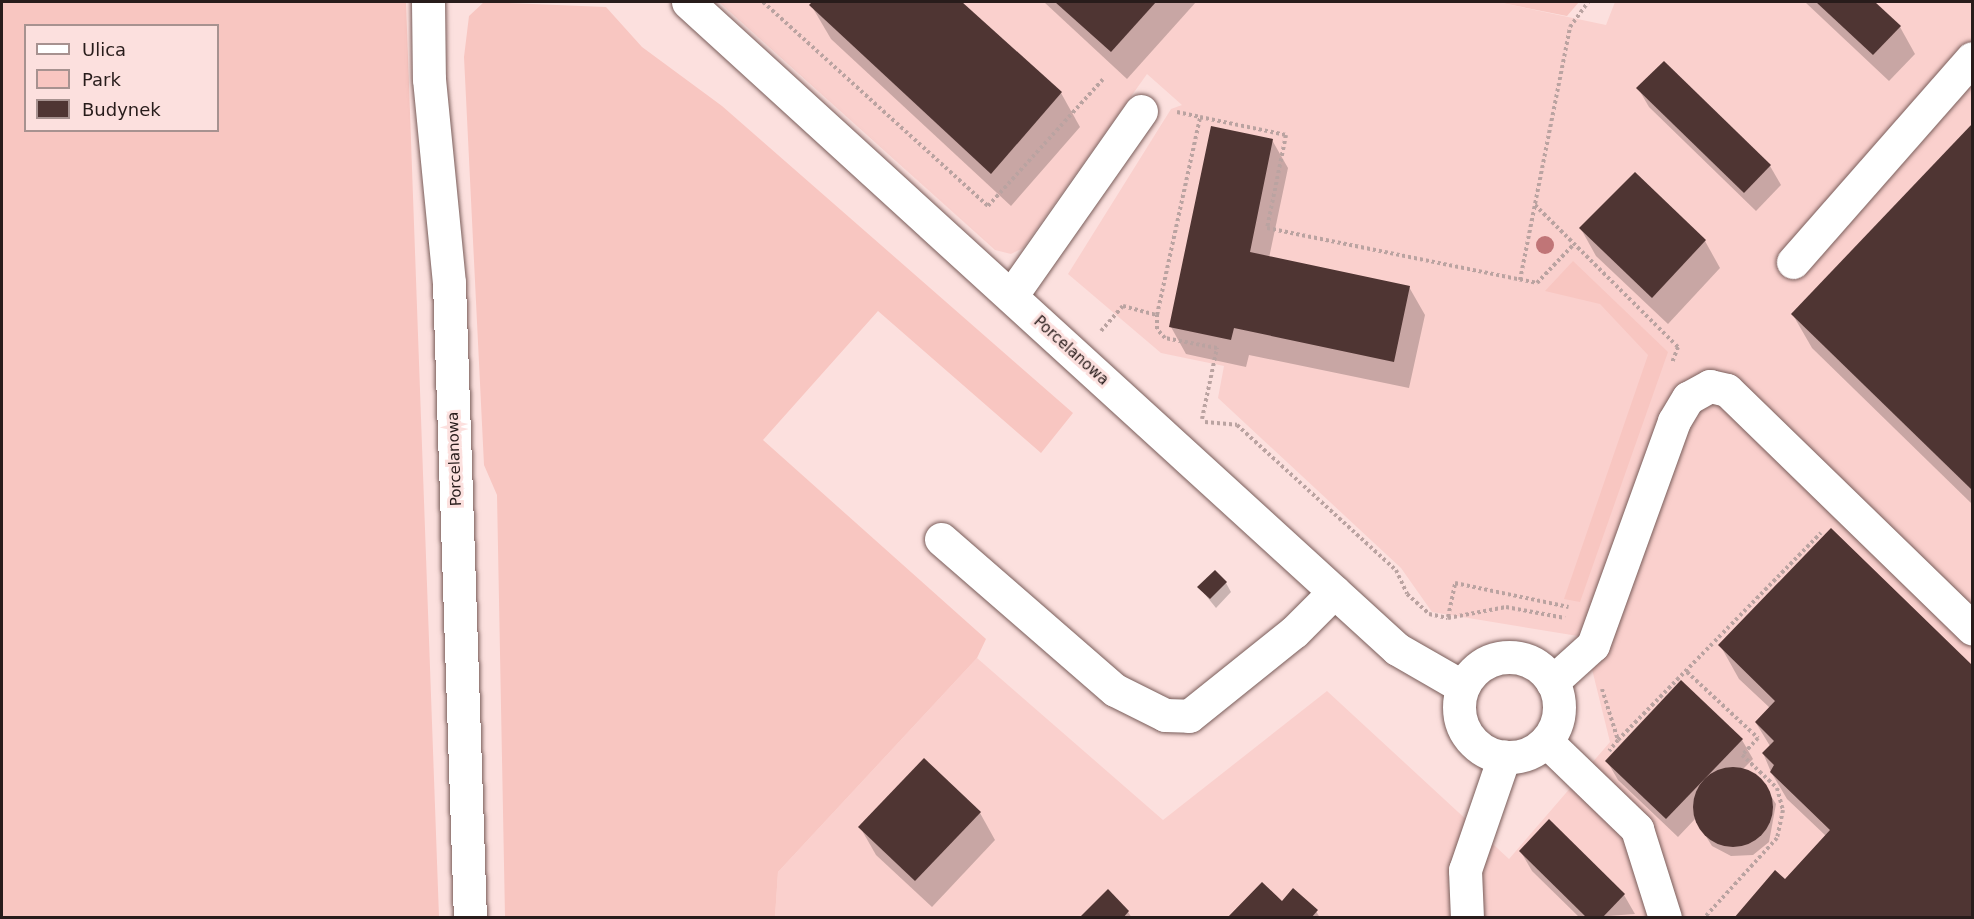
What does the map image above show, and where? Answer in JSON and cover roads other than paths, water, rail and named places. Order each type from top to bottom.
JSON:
[{"type":"street","name":"Porcelanowa","points":[[428,2],[429,79],[449,284],[470,918]]},
{"type":"street","name":"Porcelanowa","points":[[688,2],[1397,649],[1463,687]]},
{"type":"street","points":[[1793,262],[1972,58]]},
{"type":"street","points":[[1011,296],[1154,112]]},
{"type":"street","points":[[1552,682],[1593,645],[1674,421],[1688,398],[1710,386],[1728,390],[1972,628]]},
{"type":"street","points":[[941,539],[1115,690],[1165,715],[1189,716],[1294,632],[1334,592]]},
{"type":"street","points":[[1556,750],[1504,757],[1489,753],[1466,732],[1460,718],[1463,687],[1486,662],[1503,657],[1536,665],[1552,682],[1559,709],[1556,750],[1637,829],[1665,918]]},
{"type":"street","points":[[1467,918],[1465,870],[1504,757]]}]
